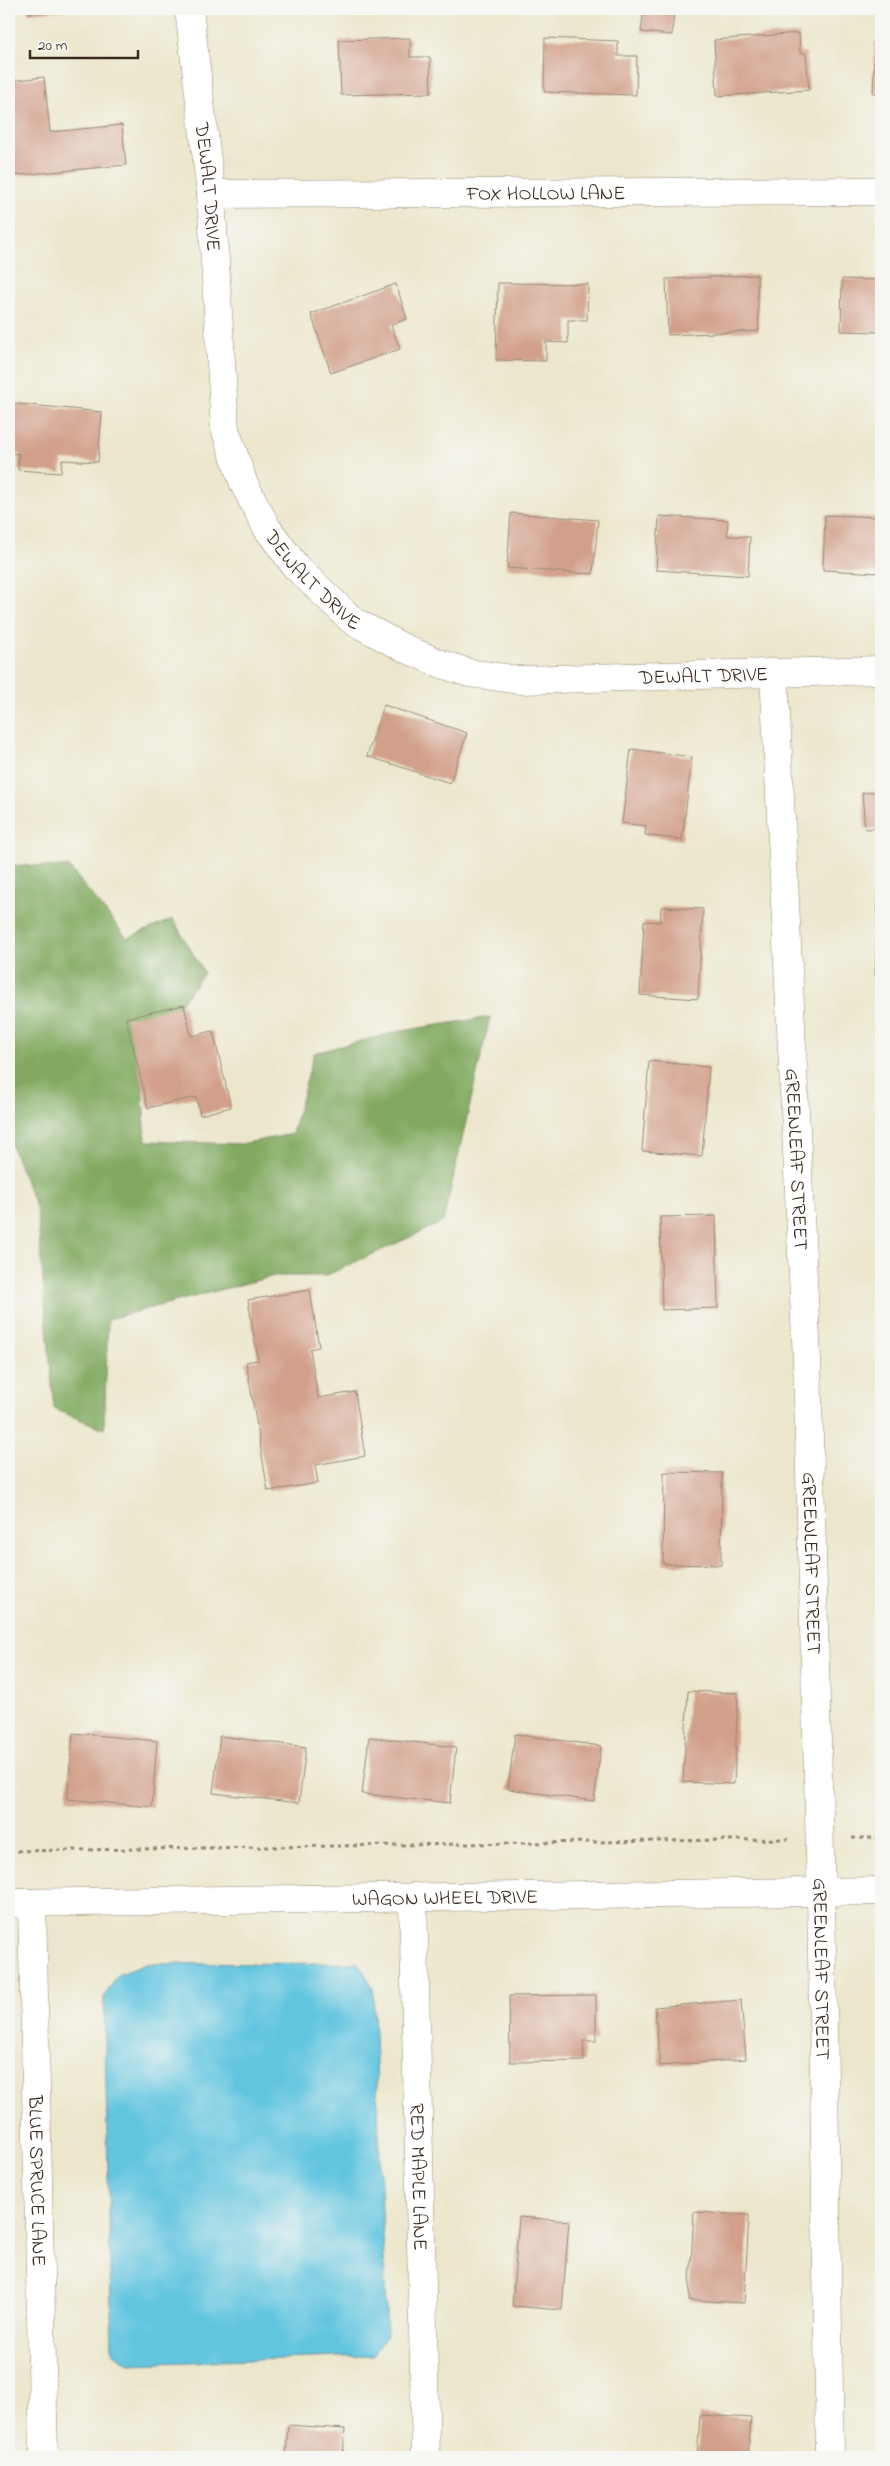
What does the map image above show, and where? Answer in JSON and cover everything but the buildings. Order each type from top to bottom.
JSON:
[{"type":"street","name":"DEWALT DRIVE","points":[[189,9],[211,194],[225,429],[244,484],[268,528],[296,567],[353,621],[404,648],[469,673],[520,680],[881,670]]},
{"type":"street","name":"FOX HOLLOW LANE","points":[[211,194],[881,191]]},
{"type":"street","name":"GREENLEAF STREET","points":[[774,672],[807,1360],[821,1892],[830,2457]]},
{"type":"street","name":"WAGON WHEEL DRIVE","points":[[20,1903],[881,1890]]},
{"type":"street","name":"RED MAPLE LANE","points":[[413,1897],[426,2457]]},
{"type":"street","name":"BLUE SPRUCE LANE","points":[[20,1903],[44,2457]]},
{"type":"path","points":[[864,1838],[881,1838]]},
{"type":"path","points":[[9,1851],[774,1839]]},
{"type":"green space","points":[[9,865],[69,867],[127,938],[173,919],[204,973],[140,1056],[146,1141],[241,1144],[292,1134],[314,1053],[400,1031],[490,1017],[443,1222],[325,1276],[274,1276],[108,1319],[104,1429],[54,1409],[37,1210],[9,1139]]},
{"type":"water","points":[[358,1963],[373,1987],[387,2335],[373,2356],[128,2364],[112,2351],[104,1997],[118,1975],[146,1964]]}]
